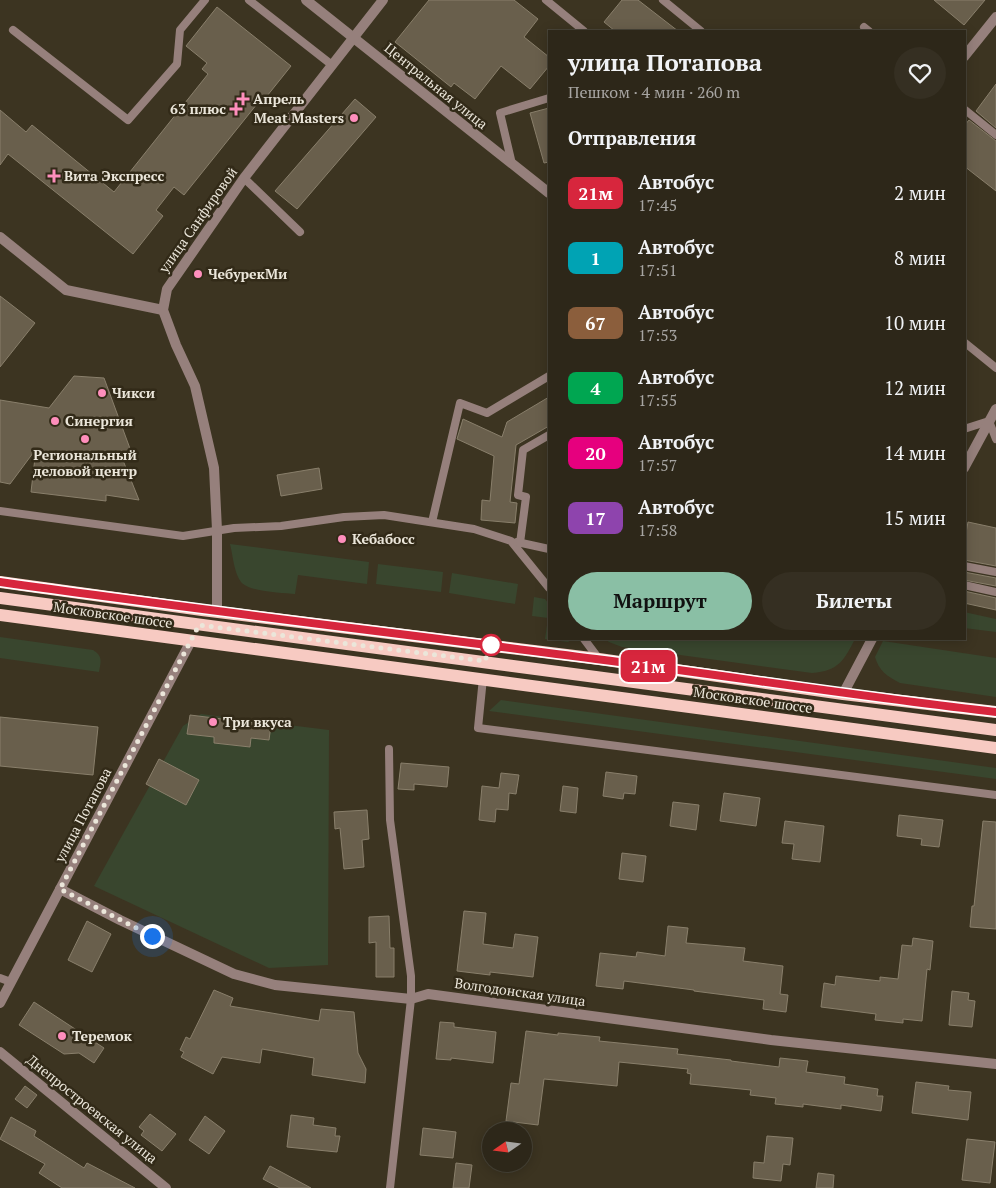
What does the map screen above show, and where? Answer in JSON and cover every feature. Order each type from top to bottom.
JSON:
[{"type":"main road","name":"Московское шоссе","points":[[0,582],[217,612],[599,659],[843,694],[996,712]]},
{"type":"main road","name":"Московское шоссе","points":[[0,598],[996,730]]},
{"type":"main road","name":"Московское шоссе","points":[[0,615],[996,748]]},
{"type":"main road","points":[[191,641],[199,625]]},
{"type":"street","name":"Центральная улица","points":[[306,0],[548,192]]},
{"type":"street","name":"улица Санфировой","points":[[163,310],[167,289],[244,178],[383,0]]},
{"type":"street","points":[[966,56],[996,18]]},
{"type":"street","points":[[0,236],[66,290],[163,310],[176,345],[195,386],[214,468],[217,530],[217,612]]},
{"type":"street","points":[[966,464],[996,409]]},
{"type":"street","points":[[843,694],[871,640]]},
{"type":"street","name":"улица Потапова","points":[[0,1003],[191,641]]},
{"type":"street","name":"Волгодонская улица","points":[[60,889],[120,920],[234,974],[276,985],[411,999],[428,994],[772,1040],[996,1064]]},
{"type":"street","name":"Днепростроевская улица","points":[[0,1052],[166,1188]]},
{"type":"lane","points":[[13,30],[128,120],[176,64],[180,30],[205,0]]},
{"type":"lane","points":[[249,0],[332,65]]},
{"type":"lane","points":[[546,0],[583,30]]},
{"type":"lane","points":[[663,0],[700,30]]},
{"type":"lane","points":[[512,164],[500,113],[548,98]]},
{"type":"lane","points":[[966,111],[996,135]]},
{"type":"lane","points":[[244,178],[300,232]]},
{"type":"lane","points":[[966,344],[996,368]]},
{"type":"lane","points":[[432,522],[460,403],[487,413],[548,377]]},
{"type":"lane","points":[[966,428],[989,421],[996,439]]},
{"type":"lane","points":[[548,436],[524,450],[518,496],[526,497],[516,542],[548,587]]},
{"type":"lane","points":[[0,511],[183,536],[217,530],[281,526],[344,517],[384,515],[474,529],[516,542],[548,549]]},
{"type":"lane","points":[[966,566],[996,572]]},
{"type":"lane","points":[[966,585],[996,592]]},
{"type":"lane","points":[[585,640],[599,659]]},
{"type":"lane","points":[[483,678],[478,728],[996,795]]},
{"type":"lane","points":[[389,749],[390,820],[411,976],[411,999],[390,1188]]},
{"type":"lane","points":[[0,978],[11,982]]},
{"type":"green space","points":[[230,544],[369,562],[367,584],[298,575],[295,594],[251,588],[241,582],[239,578],[235,569]]},
{"type":"green space","points":[[378,564],[443,572],[441,592],[376,584]]},
{"type":"green space","points":[[452,573],[518,584],[515,604],[449,593]]},
{"type":"green space","points":[[534,597],[545,599],[548,603],[548,618],[532,616]]},
{"type":"green space","points":[[966,612],[996,619],[996,632],[966,628]]},
{"type":"green space","points":[[548,618],[548,639],[545,639]]},
{"type":"green space","points":[[0,637],[93,650],[100,657],[99,672],[0,658]]},
{"type":"green space","points":[[553,640],[571,640],[568,642]]},
{"type":"green space","points":[[606,640],[854,640],[844,658],[835,667],[812,673],[622,647]]},
{"type":"green space","points":[[883,641],[996,658],[996,697],[900,683],[884,673],[877,662],[875,657]]},
{"type":"green space","points":[[501,700],[996,768],[996,779],[489,711]]},
{"type":"green space","points":[[201,714],[329,730],[328,965],[269,968],[94,886],[183,726]]},
{"type":"building","points":[[429,0],[514,0],[538,19],[524,37],[548,56],[548,67],[530,89],[501,66],[475,99],[454,83],[451,87],[395,42]]},
{"type":"building","points":[[622,0],[638,0],[677,30],[614,30],[604,22]]},
{"type":"building","points":[[934,0],[985,0],[964,25]]},
{"type":"building","points":[[217,7],[291,66],[259,106],[257,104],[184,195],[174,187],[156,210],[163,216],[133,254],[8,154],[0,165],[0,110],[26,132],[32,125],[114,192],[208,74],[202,69],[207,63],[186,46]]},
{"type":"building","points":[[996,84],[996,128],[976,111]]},
{"type":"building","points":[[355,99],[376,117],[297,209],[275,191]]},
{"type":"building","points":[[548,108],[548,162],[544,163],[530,113]]},
{"type":"building","points":[[969,120],[996,141],[996,191],[966,168],[966,124]]},
{"type":"building","points":[[0,296],[35,323],[0,367]]},
{"type":"building","name":"Региональный деловой центр","points":[[74,376],[104,378],[132,454],[120,453],[139,500],[106,495],[106,501],[31,492],[36,449],[10,484],[0,482],[0,400],[49,408]]},
{"type":"building","points":[[548,398],[548,427],[516,445],[510,502],[517,503],[515,523],[481,520],[482,500],[490,501],[494,456],[457,439],[463,419],[502,437],[507,422]]},
{"type":"building","points":[[319,468],[322,489],[281,496],[277,475]]},
{"type":"building","points":[[968,522],[996,528],[996,566],[966,560]]},
{"type":"building","points":[[966,572],[996,578],[996,586],[966,580]]},
{"type":"building","points":[[966,591],[996,598],[996,610],[966,603]]},
{"type":"building","points":[[190,715],[271,725],[269,740],[251,738],[250,747],[214,743],[214,737],[187,734]]},
{"type":"building","points":[[0,717],[98,727],[93,775],[0,766]]},
{"type":"building","points":[[159,759],[199,780],[186,805],[146,784]]},
{"type":"building","points":[[401,763],[449,767],[447,787],[414,784],[414,790],[398,789]]},
{"type":"building","points":[[606,772],[637,776],[635,794],[624,793],[623,799],[603,796]]},
{"type":"building","points":[[501,773],[519,775],[516,794],[509,793],[508,810],[496,809],[495,822],[479,820],[482,786],[499,788]]},
{"type":"building","points":[[563,786],[578,788],[576,813],[560,811]]},
{"type":"building","points":[[724,793],[760,798],[756,826],[720,821]]},
{"type":"building","points":[[673,802],[699,805],[696,830],[670,826]]},
{"type":"building","points":[[367,810],[369,839],[362,840],[364,867],[344,869],[340,828],[335,829],[334,812]]},
{"type":"building","points":[[899,815],[943,820],[939,847],[921,845],[922,839],[897,836]]},
{"type":"building","points":[[785,821],[824,826],[820,862],[792,859],[794,844],[782,843]]},
{"type":"building","points":[[983,821],[996,822],[996,929],[970,927]]},
{"type":"building","points":[[622,853],[646,856],[643,882],[619,879]]},
{"type":"building","points":[[464,911],[486,913],[483,944],[513,948],[515,934],[538,937],[533,977],[490,972],[490,975],[457,971]]},
{"type":"building","points":[[389,916],[390,948],[394,948],[394,977],[376,977],[376,942],[369,943],[369,917]]},
{"type":"building","points":[[87,921],[111,934],[92,972],[68,960]]},
{"type":"building","points":[[668,926],[688,928],[686,943],[745,948],[743,961],[783,966],[780,994],[788,995],[786,1012],[763,1009],[764,1000],[694,990],[624,981],[623,989],[596,986],[600,953],[636,957],[637,952],[665,956]]},
{"type":"building","points":[[913,938],[933,941],[930,970],[927,969],[922,1021],[903,1019],[903,1023],[875,1020],[876,1014],[821,1007],[824,983],[835,985],[836,976],[880,981],[880,977],[898,979],[902,945],[912,946]]},
{"type":"building","points":[[214,990],[233,998],[230,1006],[319,1021],[321,1009],[354,1012],[358,1053],[366,1069],[365,1083],[312,1075],[314,1058],[262,1049],[260,1063],[222,1057],[213,1074],[181,1057],[184,1052],[180,1050],[186,1037],[190,1039]]},
{"type":"building","points":[[952,991],[969,993],[968,1000],[975,1001],[972,1027],[949,1025]]},
{"type":"building","name":"Теремок","points":[[34,1002],[104,1048],[94,1063],[79,1053],[64,1054],[19,1025]]},
{"type":"building","points":[[440,1022],[454,1023],[454,1027],[496,1032],[493,1063],[451,1058],[451,1060],[436,1059]]},
{"type":"building","points":[[526,1031],[600,1037],[599,1041],[678,1049],[677,1054],[779,1067],[780,1058],[808,1061],[806,1072],[845,1077],[844,1084],[878,1089],[877,1096],[883,1096],[881,1111],[841,1105],[841,1109],[803,1104],[803,1107],[775,1104],[776,1098],[750,1095],[751,1090],[690,1084],[691,1074],[687,1073],[688,1069],[619,1062],[617,1086],[544,1079],[538,1125],[532,1124],[532,1122],[506,1121],[511,1083],[519,1084]]},
{"type":"building","points":[[916,1082],[949,1086],[948,1090],[971,1092],[968,1120],[912,1113]]},
{"type":"building","points":[[25,1086],[37,1095],[27,1108],[15,1099]]},
{"type":"building","points":[[150,1114],[176,1134],[162,1151],[141,1135],[144,1131],[139,1127]]},
{"type":"building","points":[[291,1115],[314,1118],[313,1125],[336,1128],[335,1136],[340,1136],[337,1152],[287,1147]]},
{"type":"building","points":[[205,1116],[225,1131],[209,1154],[189,1140]]},
{"type":"building","points":[[11,1117],[36,1131],[34,1136],[84,1168],[87,1163],[135,1188],[62,1188],[39,1173],[45,1164],[0,1139]]},
{"type":"building","points":[[423,1128],[456,1132],[453,1158],[420,1155]]},
{"type":"building","points":[[767,1136],[793,1138],[790,1165],[783,1164],[781,1181],[753,1178],[754,1162],[764,1163]]},
{"type":"building","points":[[967,1139],[995,1142],[990,1183],[962,1180]]},
{"type":"building","points":[[456,1163],[472,1165],[469,1188],[453,1188]]},
{"type":"building","points":[[270,1166],[311,1188],[280,1188],[263,1179]]},
{"type":"building","points":[[818,1173],[834,1175],[833,1188],[816,1188]]},
{"type":"bus line","name":"21м","points":[[0,582],[202,610],[599,659],[843,694],[996,712]]},
{"type":"place","name":"Апрель","points":[[243,99]]},
{"type":"place","name":"63 плюс","points":[[236,109]]},
{"type":"place","name":"Meat Masters","points":[[354,118]]},
{"type":"place","name":"Вита Экспресс","points":[[54,176]]},
{"type":"place","name":"ЧебурекМи","points":[[198,274]]},
{"type":"place","name":"Чикси","points":[[102,393]]},
{"type":"place","name":"Синергия","points":[[55,421]]},
{"type":"place","name":"Региональный деловой центр","points":[[85,439]]},
{"type":"place","name":"Кебабосс","points":[[342,539]]},
{"type":"place","name":"Три вкуса","points":[[213,722]]},
{"type":"place","name":"Теремок","points":[[62,1036]]},
{"type":"route","points":[[152,936],[60,889],[199,625],[485,661],[491,645]]}]
